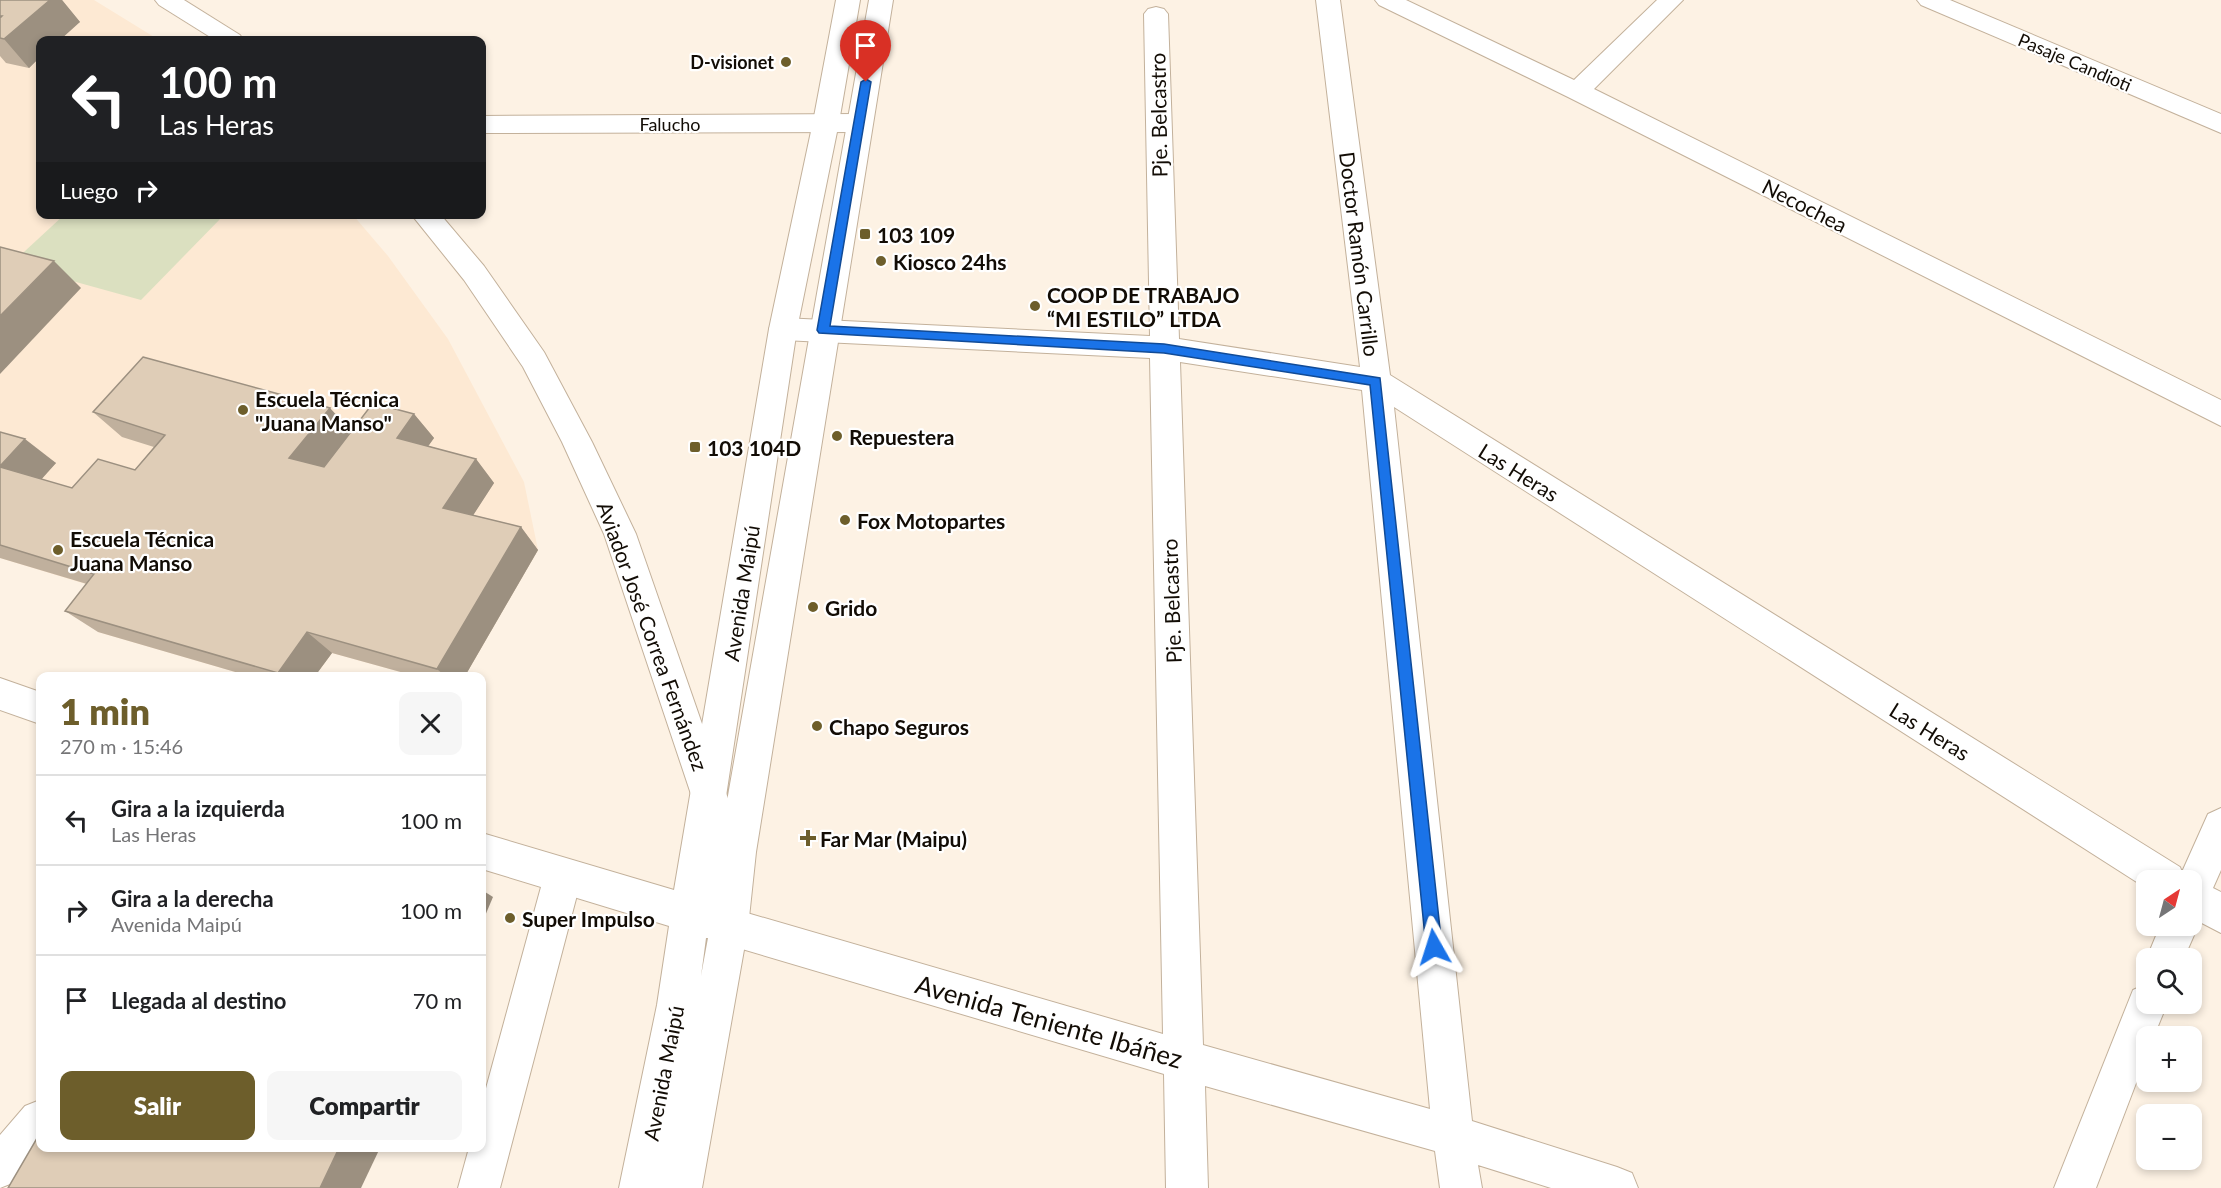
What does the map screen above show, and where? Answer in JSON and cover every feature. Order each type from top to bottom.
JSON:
[{"type":"street","name":"Avenida Maipú","points":[[640,1188],[677,1005],[783,329],[826,122],[848,0]]},
{"type":"street","name":"Avenida Maipú","points":[[681,1188],[729,927],[737,852],[880,0]]},
{"type":"street","name":"Doctor Ramón Carrillo","points":[[1328,0],[1376,381],[1453,1136],[1461,1188]]},
{"type":"street","name":"Necochea","points":[[1387,0],[1577,91],[2221,414]]},
{"type":"street","points":[[1577,91],[1671,0]]},
{"type":"street","name":"Pasaje Candioti","points":[[1929,0],[2221,124]]},
{"type":"street","points":[[174,2],[225,36]]},
{"type":"street","name":"Pje. Belcastro","points":[[1156,14],[1187,1188]]},
{"type":"street","name":"Falucho","points":[[486,125],[859,123]]},
{"type":"street","name":"Aviador José Correa Fernández","points":[[428,219],[474,273],[534,360],[577,442],[620,534],[723,836],[729,927]]},
{"type":"street","name":"Las Heras","points":[[783,329],[1164,348],[1376,381],[2151,870]]},
{"type":"street","points":[[0,694],[36,707]]},
{"type":"street","points":[[2202,871],[2221,826]]},
{"type":"street","name":"Avenida Teniente Ibáñez","points":[[486,852],[691,913],[729,927],[1453,1136],[1617,1188]]},
{"type":"street","points":[[478,1188],[563,876]]},
{"type":"street","points":[[2202,902],[2221,914]]},
{"type":"street","points":[[2075,1188],[2143,1014]]},
{"type":"street","points":[[0,1167],[36,1126]]},
{"type":"shaded area","name":"Escuela Técnica \"Juana Manso\"","points":[[0,0],[94,0],[152,36],[36,36],[36,219],[356,219],[388,256],[448,339],[524,482],[538,550],[467,672],[401,672],[332,653],[318,672],[235,672],[98,632],[125,596],[0,558]]},
{"type":"green space","points":[[60,219],[220,219],[141,300],[11,264]]},
{"type":"building","points":[[0,0],[50,0],[4,39],[0,38],[0,18],[2,16],[0,16]]},
{"type":"building","points":[[0,247],[54,261],[0,316]]},
{"type":"building","name":"Escuela Técnica \"Juana Manso\"","points":[[143,357],[330,408],[289,458],[324,467],[373,403],[414,414],[397,438],[476,459],[443,508],[521,527],[437,669],[307,632],[279,672],[275,672],[65,611],[94,574],[0,545],[0,467],[72,488],[98,459],[135,470],[165,435],[93,412]]},
{"type":"building","points":[[0,432],[25,439],[0,466]]},
{"type":"building","points":[[36,1140],[36,1152],[337,1152],[320,1188],[8,1188]]},
{"type":"place","name":"D-visionet","points":[[786,62]]},
{"type":"place","name":"103 109","points":[[865,234]]},
{"type":"place","name":"Kiosco 24hs","points":[[881,261]]},
{"type":"place","name":"COOP DE TRABAJO “MI ESTILO” LTDA","points":[[1035,306]]},
{"type":"place","name":"Escuela Técnica \"Juana Manso\"","points":[[243,410]]},
{"type":"place","name":"Repuestera","points":[[837,436]]},
{"type":"place","name":"103 104D","points":[[695,447]]},
{"type":"place","name":"Fox Motopartes","points":[[845,520]]},
{"type":"place","name":"Escuela Técnica Juana Manso","points":[[58,550]]},
{"type":"place","name":"Grido","points":[[813,607]]},
{"type":"place","name":"Chapo Seguros","points":[[817,726]]},
{"type":"place","name":"Far Mar (Maipu)","points":[[808,838]]},
{"type":"place","name":"Super Impulso","points":[[510,918]]},
{"type":"route","points":[[866,82],[823,330],[1164,348],[1376,381],[1434,947]]}]
